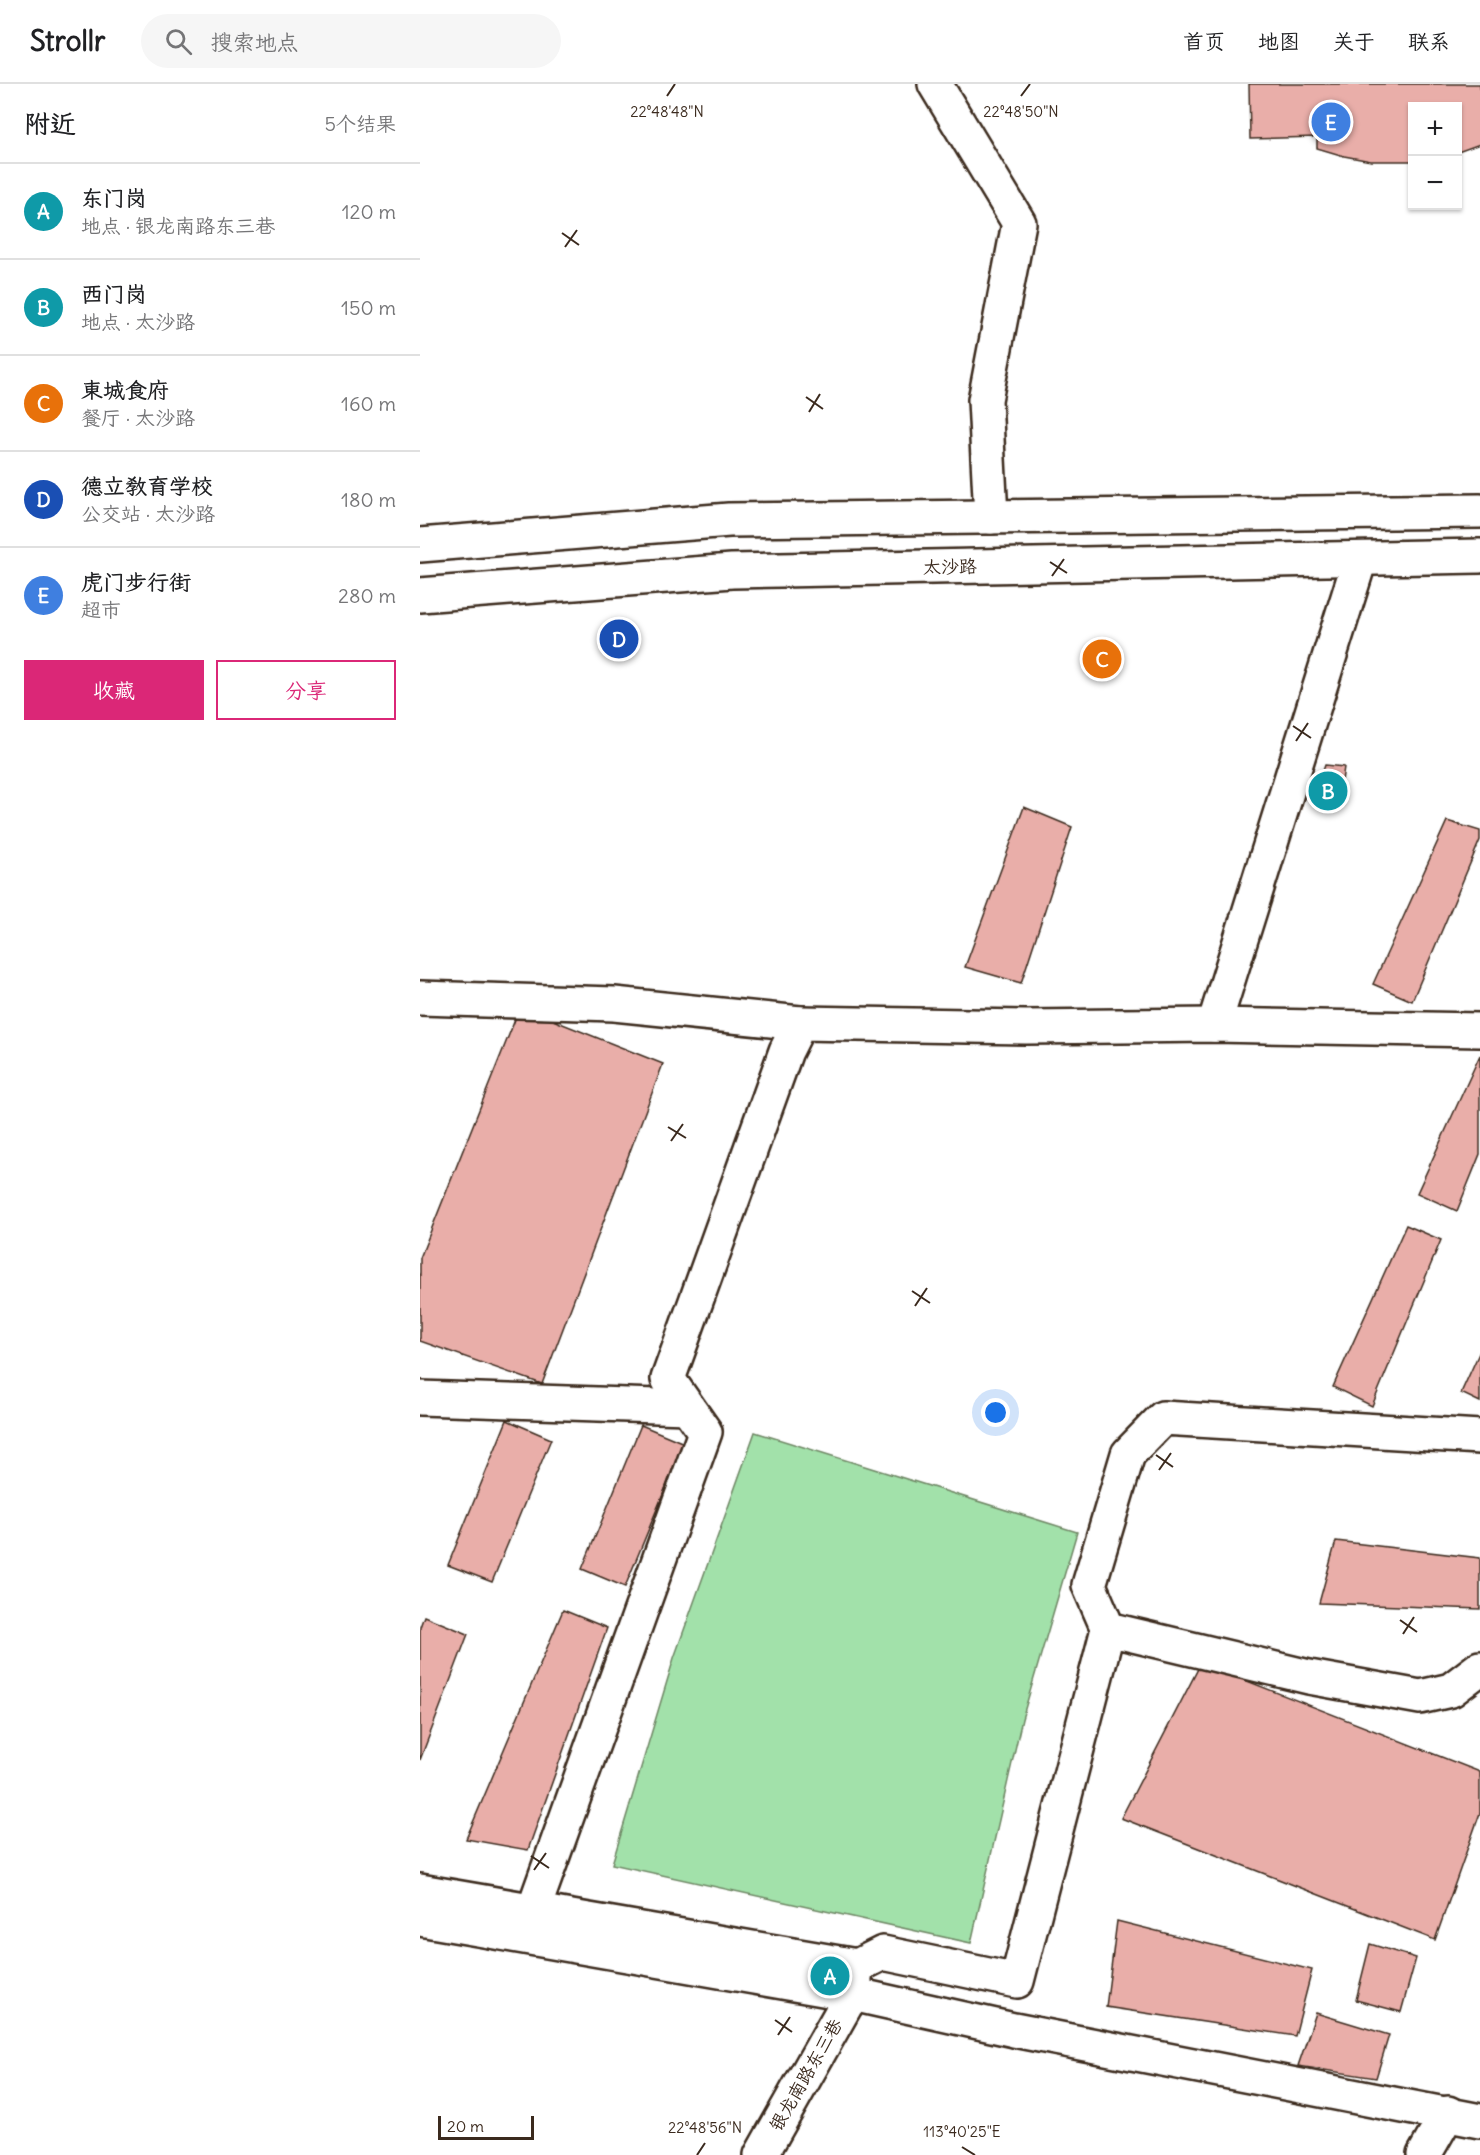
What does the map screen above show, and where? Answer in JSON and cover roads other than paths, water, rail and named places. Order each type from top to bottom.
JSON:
[{"type":"street","points":[[935,84],[1019,223],[985,400],[991,517]]},
{"type":"street","points":[[420,545],[729,520],[1480,511]]},
{"type":"street","name":"太沙路","points":[[420,595],[732,571],[1480,556]]},
{"type":"street","points":[[1214,1025],[1360,558]]},
{"type":"street","points":[[420,998],[614,1004],[800,1023],[1026,1027],[1214,1025],[1480,1030]]},
{"type":"street","points":[[533,1911],[705,1432],[668,1379],[786,1051],[800,1023]]},
{"type":"street","points":[[420,1398],[687,1407]]},
{"type":"street","points":[[855,1980],[883,1953],[1017,1981],[1108,1629],[1089,1585],[1128,1454],[1163,1418],[1480,1437]]},
{"type":"street","points":[[1108,1629],[1309,1677],[1420,1697],[1451,1690],[1480,1668]]},
{"type":"street","points":[[420,1891],[533,1911],[855,1980],[1014,2030],[1480,2121]]},
{"type":"street","points":[[420,1919],[855,1980]]},
{"type":"street","name":"银龙南路东三巷","points":[[761,2155],[855,1980]]},
{"type":"street","points":[[1425,2155],[1448,2114]]},
{"type":"place","name":"虎门步行街","points":[[1331,122]]},
{"type":"place","name":"德立教育学校","points":[[619,639]]},
{"type":"place","name":"東城食府","points":[[1102,659]]},
{"type":"place","name":"西门岗","points":[[1328,791]]},
{"type":"place","name":"东门岗","points":[[830,1976]]}]
